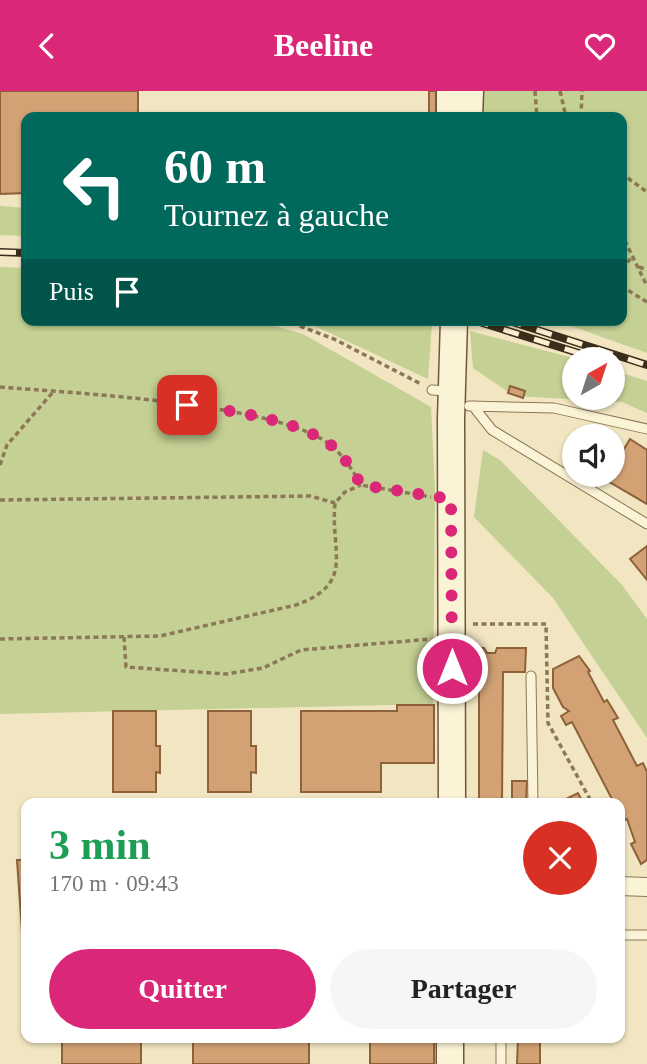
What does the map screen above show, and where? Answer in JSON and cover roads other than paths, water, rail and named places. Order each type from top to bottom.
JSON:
[{"type":"main road","points":[[450,91],[450,112]]},
{"type":"main road","points":[[469,112],[470,91]]},
{"type":"main road","points":[[452,798],[453,326]]},
{"type":"main road","points":[[450,1043],[450,1064]]},
{"type":"street","points":[[625,886],[647,887]]},
{"type":"lane","points":[[452,398],[554,408],[647,429]]},
{"type":"lane","points":[[452,398],[492,430],[647,524]]},
{"type":"lane","points":[[531,676],[533,798]]},
{"type":"lane","points":[[625,935],[647,935]]},
{"type":"lane","points":[[501,1043],[501,1064]]},
{"type":"railway","points":[[0,252],[21,253]]},
{"type":"railway","points":[[492,326],[562,348]]},
{"type":"railway","points":[[525,326],[647,365]]}]
